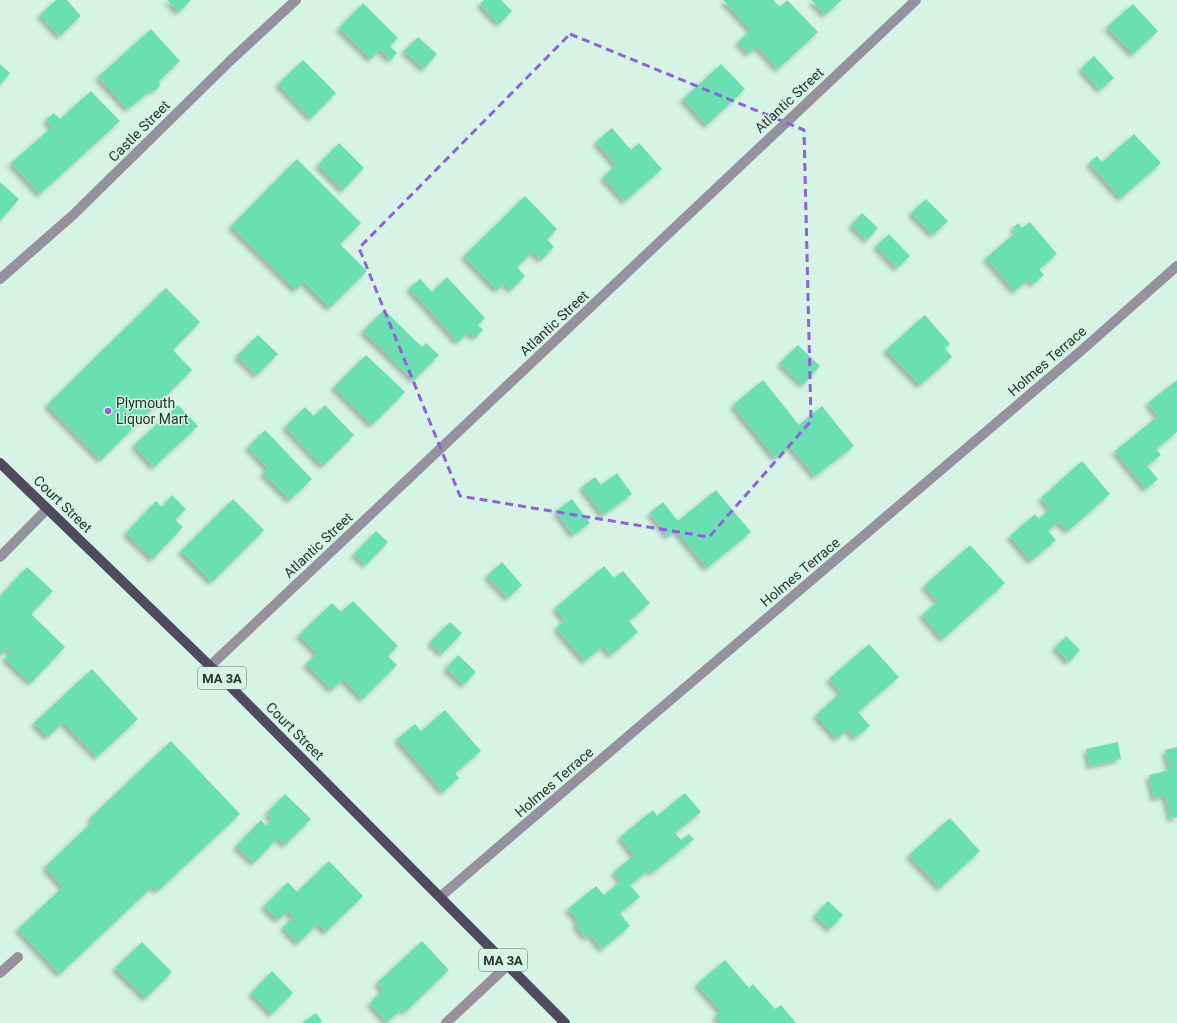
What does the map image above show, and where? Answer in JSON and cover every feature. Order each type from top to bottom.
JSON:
[{"type":"main road","name":"Court Street","points":[[0,463],[210,666],[565,1023]]},
{"type":"street","name":"Castle Street","points":[[0,279],[73,215],[232,59],[296,0]]},
{"type":"street","name":"Atlantic Street","points":[[210,666],[916,0]]},
{"type":"street","name":"Holmes Terrace","points":[[440,897],[1076,355],[1177,266]]},
{"type":"street","points":[[0,557],[47,509]]},
{"type":"street","points":[[0,974],[18,957]]},
{"type":"street","points":[[446,1023],[508,965]]},
{"type":"highlighted area","points":[[570,34],[804,130],[811,421],[709,537],[460,496],[359,248]]},
{"type":"building","points":[[56,0],[67,0],[81,16],[60,36],[40,15]]},
{"type":"building","points":[[167,0],[191,0],[179,12]]},
{"type":"building","points":[[484,0],[501,0],[512,11],[499,24],[480,4]]},
{"type":"building","points":[[723,0],[773,0],[780,7],[787,0],[818,32],[778,69],[757,46],[749,54],[738,42],[751,30]]},
{"type":"building","points":[[811,0],[842,0],[825,15]]},
{"type":"building","points":[[363,3],[398,38],[390,46],[397,53],[391,60],[380,50],[371,59],[339,28]]},
{"type":"building","points":[[1133,4],[1158,31],[1133,54],[1107,27]]},
{"type":"building","points":[[151,29],[180,61],[159,81],[160,85],[157,89],[150,91],[128,109],[98,77]]},
{"type":"building","points":[[418,37],[437,54],[424,69],[404,51]]},
{"type":"building","points":[[1094,56],[1114,78],[1100,90],[1081,69]]},
{"type":"building","points":[[303,60],[336,93],[311,118],[278,84]]},
{"type":"building","points":[[0,64],[10,73],[0,85]]},
{"type":"building","points":[[721,64],[745,89],[707,125],[683,99]]},
{"type":"building","points":[[91,91],[120,121],[40,194],[11,163],[52,127],[46,120],[54,113],[60,119]]},
{"type":"building","points":[[612,128],[631,150],[639,143],[662,169],[625,201],[603,177],[616,165],[596,142]]},
{"type":"building","points":[[1134,134],[1161,163],[1121,198],[1089,163],[1097,156],[1102,162]]},
{"type":"building","points":[[339,143],[364,168],[343,190],[318,165]]},
{"type":"building","points":[[297,159],[361,223],[340,244],[367,271],[330,308],[304,282],[296,290],[231,226]]},
{"type":"building","points":[[0,182],[19,199],[0,221]]},
{"type":"building","points":[[525,196],[557,229],[547,239],[554,247],[541,260],[533,252],[517,267],[525,276],[511,290],[505,283],[497,290],[464,256]]},
{"type":"building","points":[[926,199],[948,221],[933,235],[911,213]]},
{"type":"building","points":[[862,213],[878,228],[867,240],[851,225]]},
{"type":"building","points":[[1030,222],[1057,254],[1039,269],[1044,275],[1033,284],[1029,279],[1015,291],[986,258],[1016,232],[1013,228],[1018,223],[1022,228]]},
{"type":"building","points":[[889,234],[910,256],[897,268],[876,246]]},
{"type":"building","points":[[447,277],[485,318],[478,325],[483,330],[475,338],[469,332],[458,342],[409,288],[420,279],[432,292]]},
{"type":"building","points":[[166,288],[200,322],[173,350],[192,370],[101,460],[47,405]]},
{"type":"building","points":[[384,310],[422,347],[426,343],[439,355],[414,380],[363,331]]},
{"type":"building","points":[[925,315],[950,344],[945,348],[952,357],[920,385],[886,350]]},
{"type":"building","points":[[258,335],[278,354],[257,375],[237,356]]},
{"type":"building","points":[[798,345],[820,366],[803,385],[780,363]]},
{"type":"building","points":[[366,355],[405,392],[372,425],[334,387]]},
{"type":"building","points":[[763,380],[799,425],[822,406],[854,446],[815,476],[790,446],[775,458],[733,405]]},
{"type":"building","points":[[1177,380],[1177,432],[1156,449],[1161,455],[1147,466],[1158,479],[1146,489],[1115,451],[1158,416],[1148,403]]},
{"type":"building","points":[[178,405],[198,426],[154,467],[134,445]]},
{"type":"building","points":[[325,405],[354,435],[323,466],[285,427],[305,407],[314,416]]},
{"type":"building","points":[[265,430],[312,479],[290,500],[263,473],[268,468],[248,447]]},
{"type":"building","points":[[1082,461],[1110,494],[1068,531],[1059,522],[1048,531],[1056,540],[1031,561],[1010,536],[1035,514],[1039,519],[1050,509],[1041,498]]},
{"type":"building","points":[[617,473],[632,494],[603,515],[582,487],[595,477],[601,485]]},
{"type":"building","points":[[716,490],[751,532],[707,568],[676,530],[668,536],[650,513],[663,502],[678,521]]},
{"type":"building","points":[[172,495],[186,509],[175,520],[183,527],[153,559],[126,533],[156,501],[162,507]]},
{"type":"building","points":[[233,499],[264,530],[212,582],[181,551]]},
{"type":"building","points":[[572,499],[590,523],[573,535],[556,511]]},
{"type":"building","points":[[376,531],[388,542],[366,565],[354,554]]},
{"type":"building","points":[[970,545],[1005,583],[943,639],[922,615],[938,601],[924,586]]},
{"type":"building","points":[[502,562],[522,585],[508,598],[487,576]]},
{"type":"building","points":[[604,566],[614,578],[623,571],[650,603],[629,621],[638,632],[611,655],[603,646],[585,661],[556,628],[565,620],[555,608]]},
{"type":"building","points":[[27,567],[53,591],[31,614],[65,647],[31,683],[5,658],[11,652],[7,648],[0,655],[0,596]]},
{"type":"building","points":[[353,601],[398,646],[388,656],[397,665],[363,699],[343,679],[332,690],[306,664],[317,653],[299,635],[332,603],[341,612]]},
{"type":"building","points":[[450,622],[462,633],[442,654],[430,642]]},
{"type":"building","points":[[1066,636],[1080,650],[1069,662],[1055,648]]},
{"type":"building","points":[[869,644],[899,677],[858,712],[870,726],[855,738],[848,729],[837,739],[816,715],[841,692],[829,679]]},
{"type":"building","points":[[458,655],[476,672],[464,685],[446,668]]},
{"type":"building","points":[[92,669],[138,719],[97,757],[63,722],[48,737],[34,723]]},
{"type":"building","points":[[445,710],[481,751],[455,773],[459,778],[443,792],[397,739],[415,724],[421,731]]},
{"type":"building","points":[[171,741],[240,814],[158,891],[153,886],[60,974],[18,929],[63,887],[45,867],[93,821],[90,818]]},
{"type":"building","points":[[1118,742],[1121,759],[1090,766],[1086,749]]},
{"type":"building","points":[[1177,747],[1177,817],[1171,819],[1165,795],[1154,798],[1149,775],[1170,770],[1165,750]]},
{"type":"building","points":[[685,793],[701,812],[675,833],[681,840],[689,834],[694,839],[652,873],[649,870],[630,885],[640,897],[620,913],[630,926],[602,949],[590,934],[586,938],[575,924],[579,922],[568,909],[596,886],[604,895],[621,881],[614,872],[634,855],[620,837],[653,810],[657,816]]},
{"type":"building","points":[[285,794],[311,819],[285,845],[278,838],[254,863],[236,846],[261,820],[266,826],[272,819],[267,813]]},
{"type":"building","points":[[950,818],[980,851],[940,888],[909,855]]},
{"type":"building","points":[[329,861],[363,896],[326,932],[318,924],[298,943],[283,927],[293,917],[288,911],[278,920],[264,906],[288,882],[297,892]]},
{"type":"building","points":[[828,901],[843,915],[830,929],[815,915]]},
{"type":"building","points":[[422,941],[449,970],[405,1012],[402,1009],[387,1022],[370,1003],[383,990],[377,983]]},
{"type":"building","points":[[142,942],[172,972],[146,998],[115,968]]},
{"type":"building","points":[[725,960],[749,988],[753,984],[775,1009],[781,1005],[796,1023],[721,1023],[715,1016],[721,1011],[697,984]]},
{"type":"building","points":[[272,971],[293,993],[272,1014],[251,993]]},
{"type":"building","points":[[316,1013],[322,1021],[320,1023],[302,1023]]},
{"type":"place","name":"Plymouth Liquor Mart","points":[[108,411]]}]
